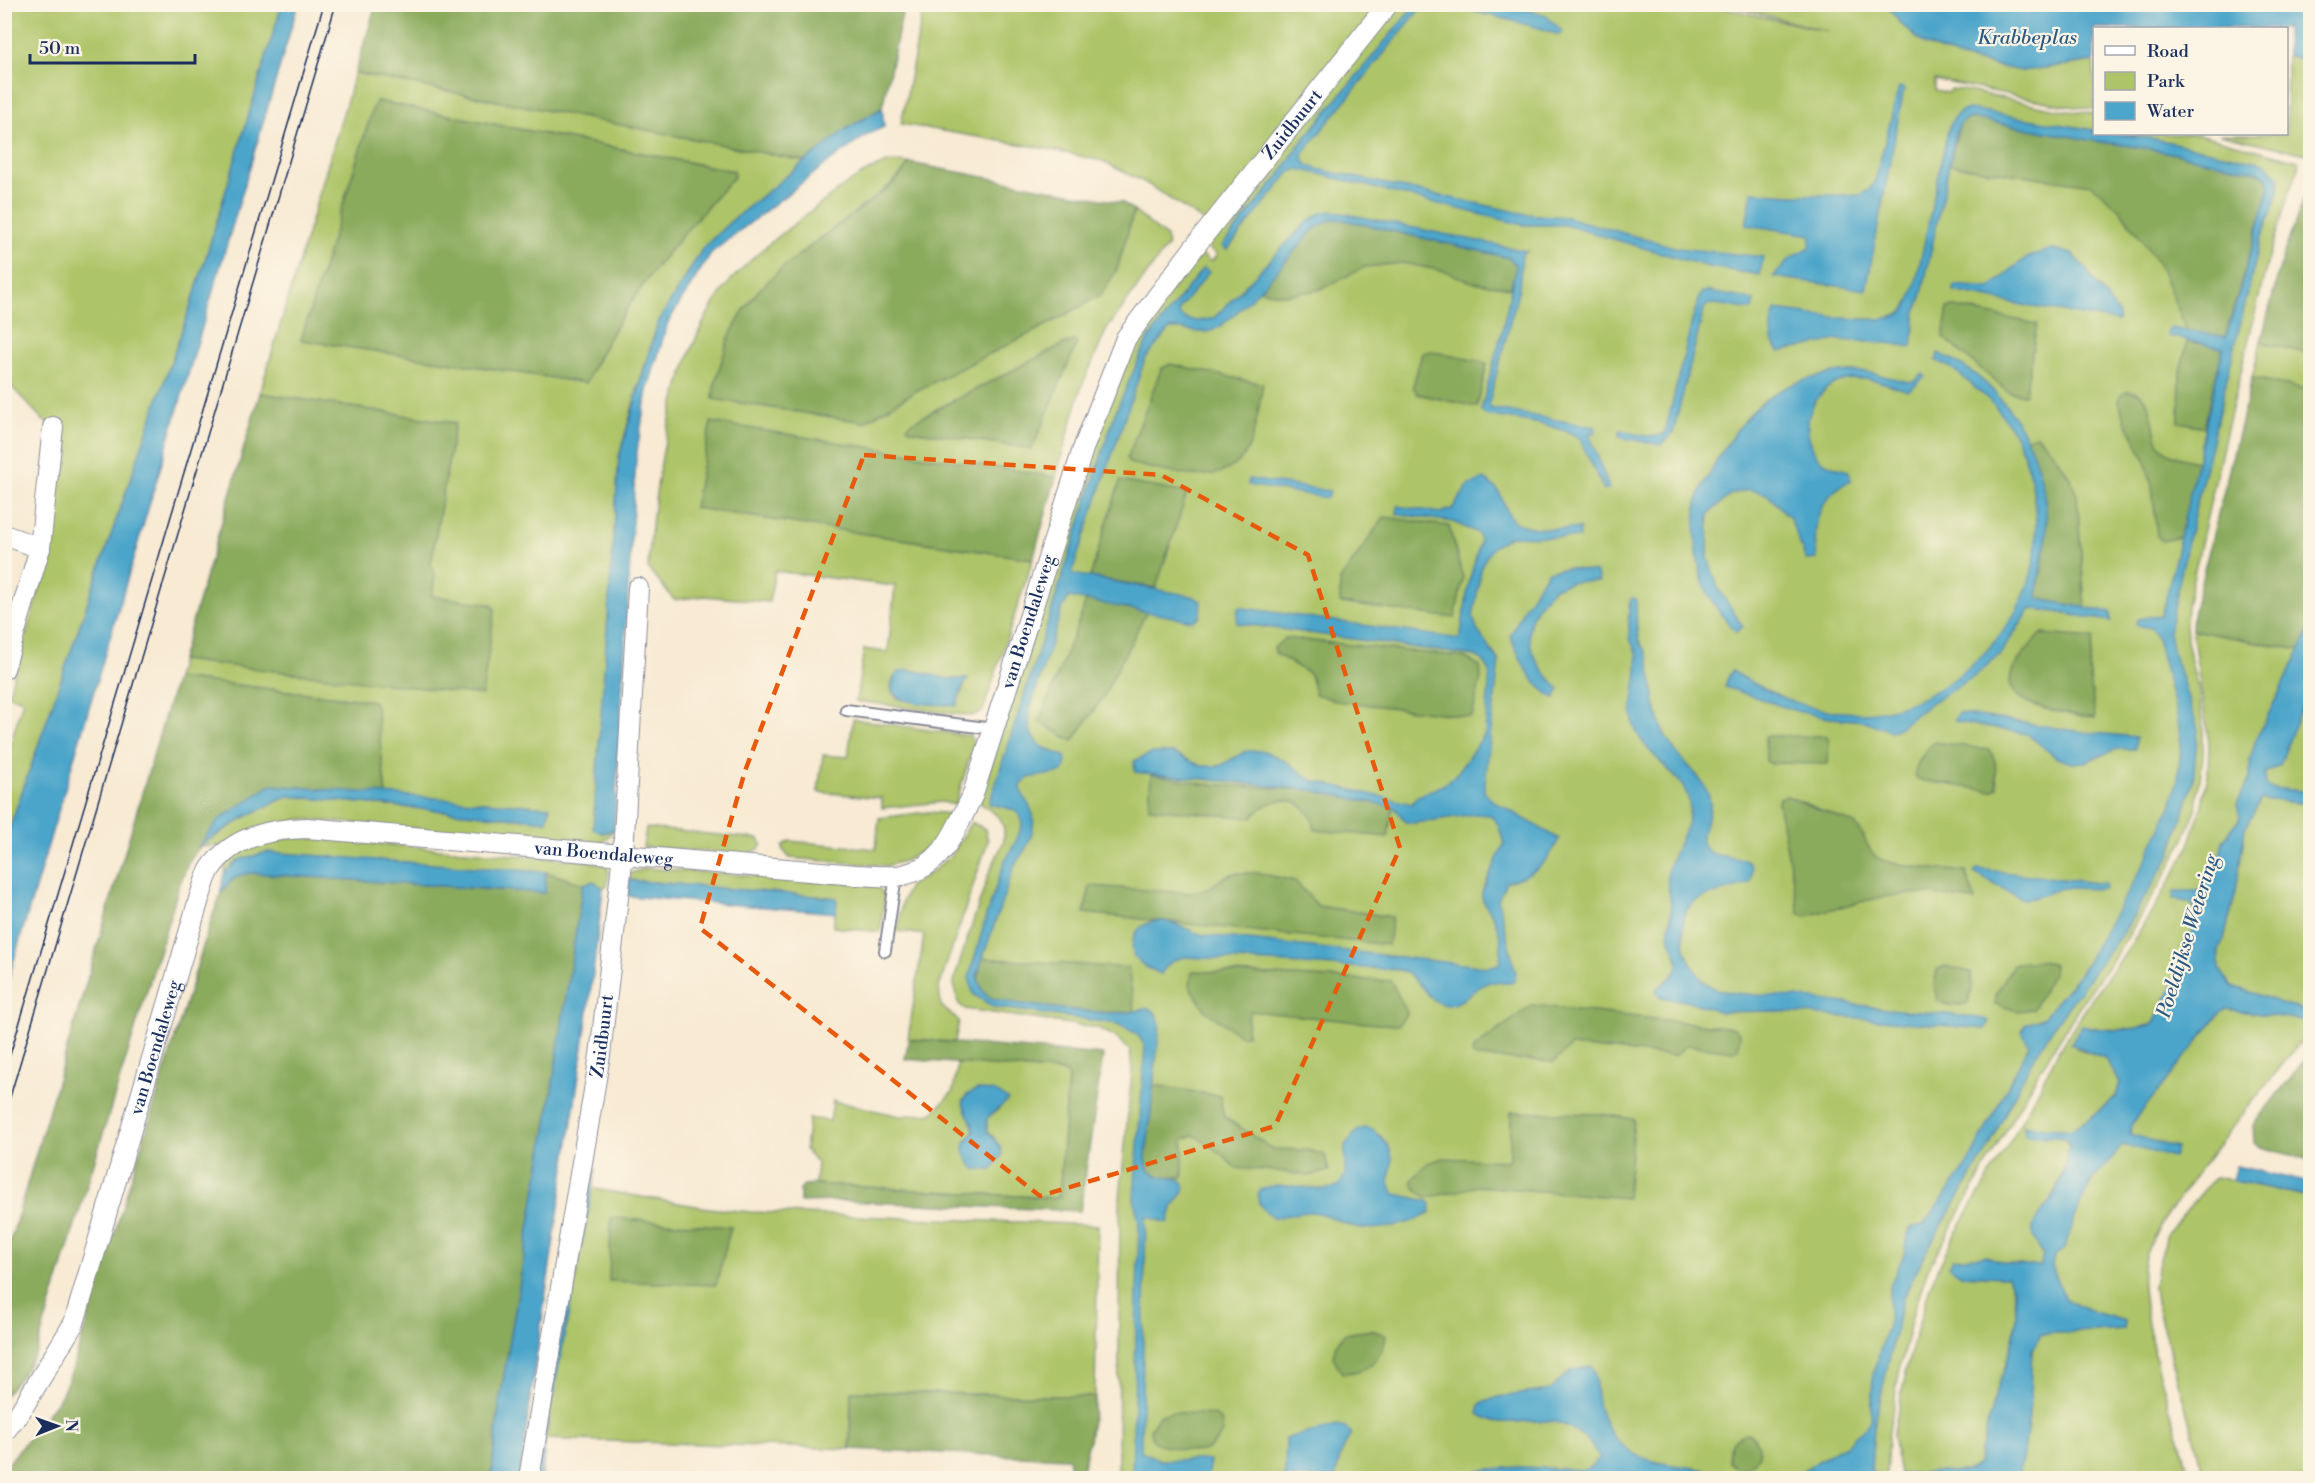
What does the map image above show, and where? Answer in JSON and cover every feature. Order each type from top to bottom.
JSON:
[{"type":"street","name":"Zuidbuurt","points":[[1196,245],[1388,4]]},
{"type":"street","name":"van Boendaleweg","points":[[4,1432],[20,1412],[74,1323],[199,898],[210,870],[223,852],[241,841],[261,834],[283,829],[307,828],[856,875],[903,875],[930,864],[946,849],[972,797],[1083,449],[1126,338],[1196,245]]},
{"type":"street","points":[[4,669],[40,548],[53,427]]},
{"type":"street","points":[[4,535],[40,548]]},
{"type":"street","name":"Zuidbuurt","points":[[529,1479],[558,1292],[600,1054],[623,854],[638,588]]},
{"type":"lane","points":[[846,710],[994,729]]},
{"type":"lane","points":[[885,951],[896,875]]},
{"type":"highlighted area","points":[[864,455],[1161,475],[1308,555],[1400,848],[1275,1126],[1040,1196],[700,928],[745,771]]},
{"type":"green space","points":[[1704,4],[1827,31],[1726,5],[1887,4],[1901,24],[1924,44],[1964,59],[2022,71],[2093,61],[2093,109],[1935,80],[1935,90],[1948,93],[1950,89],[1963,90],[2067,111],[2093,113],[2093,135],[2203,135],[2299,161],[2268,260],[2187,605],[2188,650],[2199,693],[2203,728],[2203,755],[2196,809],[2185,837],[2164,878],[2033,1082],[1928,1269],[1913,1313],[1900,1367],[1888,1437],[1886,1478],[1118,1478],[1120,1198],[1132,1071],[1130,1050],[1114,1036],[1098,1028],[965,1009],[958,1003],[954,984],[989,873],[1004,841],[1004,829],[1000,818],[979,802],[1105,411],[1129,351],[1151,314],[1201,254],[1211,262],[1217,255],[1206,244],[1217,230],[1146,183],[1102,161],[1043,148],[901,124],[924,5]]},
{"type":"green space","points":[[5,5],[282,5],[196,290],[5,841],[5,763],[23,700],[8,695],[52,546],[61,425],[45,422],[10,385],[5,385]]},
{"type":"green space","points":[[376,5],[904,5],[882,108],[846,129],[805,161],[355,73]]},
{"type":"green space","points":[[2288,55],[2310,62],[2310,155],[2223,135],[2288,135]]},
{"type":"green space","points":[[355,73],[805,161],[730,222],[703,248],[658,322],[637,390],[619,457],[602,833],[614,830],[602,844],[300,819],[222,846],[198,847],[247,816],[288,796],[547,821],[550,808],[386,795],[376,706],[373,701],[176,678],[181,660],[229,664],[492,605],[432,596],[435,575],[431,564],[454,423],[260,393]],"holes":[[[377,101],[733,171],[734,177],[670,250],[633,299],[600,353],[586,383],[301,340]]]},
{"type":"green space","points":[[377,101],[733,171],[734,177],[670,250],[633,299],[600,353],[586,383],[301,340]]},
{"type":"green space","points":[[1971,118],[2152,149],[2256,171],[2267,177],[2270,186],[2225,337],[2187,331],[2159,264],[2121,211],[2092,185],[1949,165],[1960,122]]},
{"type":"green space","points":[[891,162],[910,163],[882,191],[781,271],[744,310],[864,422],[914,392],[1101,295],[1117,269],[1134,211],[1166,237],[1168,245],[1107,329],[1081,388],[1056,477],[711,423],[694,508],[1033,559],[983,711],[972,716],[856,701],[864,649],[888,652],[895,586],[775,571],[769,602],[704,596],[674,600],[648,568],[655,499],[669,423],[691,350],[706,318],[732,279],[763,249],[847,184]],"holes":[[[1074,341],[1032,449],[912,430],[908,427],[912,422]],[[906,670],[947,679],[967,679],[956,706],[898,699],[892,693],[892,681],[899,673]]]},
{"type":"green space","points":[[910,163],[1123,203],[1134,211],[1117,269],[1101,295],[914,392],[864,422],[713,399],[714,387],[729,337],[758,291],[782,268],[894,183]]},
{"type":"green space","points":[[2310,182],[2310,354],[2261,342],[2283,255]]},
{"type":"green space","points":[[1331,219],[1340,219],[1511,258],[1517,265],[1510,288],[1472,282],[1444,271],[1403,263],[1365,267],[1319,290],[1285,295],[1258,290],[1314,229]]},
{"type":"green space","points":[[1955,307],[2037,324],[2025,395],[2008,392],[1943,337],[1948,308]]},
{"type":"green space","points":[[1074,341],[1077,343],[1032,449],[911,430],[907,427],[912,422]]},
{"type":"green space","points":[[2188,341],[2223,348],[2204,427],[2179,422],[2180,371]]},
{"type":"green space","points":[[2261,342],[2310,354],[2310,390],[2252,378]]},
{"type":"green space","points":[[1430,351],[1487,363],[1477,407],[1417,394],[1413,386],[1422,353]]},
{"type":"green space","points":[[1170,364],[1263,384],[1250,444],[1241,460],[1229,469],[1214,474],[1179,474],[1129,463],[1127,459],[1161,369]]},
{"type":"green space","points":[[2252,378],[2310,390],[2310,629],[2300,650],[2192,630],[2193,614]]},
{"type":"green space","points":[[2127,391],[2137,392],[2148,404],[2160,446],[2172,455],[2198,463],[2180,537],[2162,541],[2157,536],[2152,485],[2146,462],[2123,416],[2119,401],[2121,394]]},
{"type":"green space","points":[[260,393],[455,423],[431,564],[435,575],[432,596],[484,603],[492,605],[495,609],[482,695],[181,660]]},
{"type":"green space","points":[[711,422],[1056,477],[1033,559],[694,508]]},
{"type":"green space","points":[[2037,435],[2070,478],[2077,495],[2085,608],[2038,599],[2036,594],[2046,539],[2026,438]]},
{"type":"green space","points":[[1120,481],[1187,493],[1156,588],[1090,577]]},
{"type":"green space","points":[[1384,517],[1449,526],[1463,578],[1455,618],[1340,603],[1340,580]]},
{"type":"green space","points":[[1086,600],[1147,611],[1103,697],[1073,741],[1039,722]]},
{"type":"green space","points":[[2192,630],[2300,650],[2255,742],[2250,761],[2250,777],[2240,818],[2223,841],[2218,866],[2191,903],[2196,913],[2184,965],[2153,1024],[2118,1030],[2083,1025],[2076,1048],[2105,1058],[2120,1082],[2116,1096],[2089,1119],[2070,1130],[2024,1126],[2026,1135],[2065,1138],[2070,1146],[2059,1182],[2052,1199],[2039,1215],[2033,1237],[2043,1254],[2040,1266],[2005,1263],[1986,1256],[1949,1266],[1961,1275],[2008,1277],[2016,1308],[2013,1338],[1978,1464],[1969,1471],[1900,1474],[1893,1435],[1909,1358],[1930,1286],[1952,1239],[2014,1135],[2059,1050],[2155,907],[2187,851],[2201,809],[2208,775],[2209,743]]},
{"type":"green space","points":[[2042,634],[2094,638],[2089,668],[2095,718],[2035,706],[2021,699],[2013,690],[2010,678],[2017,663],[2031,644]]},
{"type":"green space","points":[[1285,638],[1464,657],[1480,666],[1481,678],[1472,717],[1337,701],[1315,694],[1310,674],[1276,654],[1274,648]]},
{"type":"green space","points":[[176,678],[373,701],[376,706],[386,795],[271,785],[219,820],[188,863],[36,1352],[21,1376],[5,1395],[5,1259]]},
{"type":"green space","points":[[2310,691],[2310,792],[2266,786],[2265,773],[2280,764],[2299,713]]},
{"type":"green space","points":[[853,719],[970,736],[974,744],[955,805],[942,802],[882,808],[882,798],[818,792],[823,755],[848,757]]},
{"type":"green space","points":[[1765,736],[1827,736],[1829,740],[1828,764],[1770,763],[1766,761]]},
{"type":"green space","points":[[1934,742],[1990,750],[1995,761],[1997,788],[1992,791],[1919,780],[1915,776],[1917,766]]},
{"type":"green space","points":[[1151,774],[1203,784],[1310,790],[1394,800],[1388,837],[1315,830],[1312,818],[1306,810],[1289,801],[1269,804],[1260,809],[1252,818],[1149,808]]},
{"type":"green space","points":[[1787,796],[1855,824],[1871,851],[1880,859],[1903,865],[1966,872],[1975,900],[1929,894],[1898,895],[1866,900],[1805,916],[1799,913],[1778,802],[1779,798]]},
{"type":"green space","points":[[2261,799],[2310,804],[2310,1013],[2232,986],[2220,970],[2218,950],[2224,939],[2236,891],[2245,828]]},
{"type":"green space","points":[[928,812],[953,814],[943,832],[928,848],[907,860],[886,866],[790,858],[783,850],[783,846],[790,841],[876,849],[879,818]]},
{"type":"green space","points":[[971,822],[985,829],[988,841],[939,987],[941,1006],[959,1021],[955,1042],[908,1039],[924,935],[898,931],[902,903],[909,886],[933,871],[953,853]]},
{"type":"green space","points":[[646,828],[759,839],[762,844],[759,849],[748,854],[643,847]]},
{"type":"green space","points":[[294,837],[588,861],[605,865],[609,871],[607,885],[603,888],[594,881],[583,884],[546,872],[238,860],[224,874],[227,860],[246,846]]},
{"type":"green space","points":[[647,868],[865,884],[878,888],[885,895],[880,932],[833,927],[837,898],[629,880],[631,873]]},
{"type":"green space","points":[[546,872],[583,884],[546,1129],[500,1399],[491,1478],[5,1478],[5,1468],[61,1396],[72,1370],[212,918],[221,895],[229,883],[234,878],[250,873],[545,893]]},
{"type":"green space","points":[[1235,873],[1258,873],[1295,881],[1318,906],[1392,917],[1388,945],[1084,913],[1090,886],[1190,893],[1209,888],[1224,877]]},
{"type":"green space","points":[[982,958],[1128,968],[1135,1012],[1059,1009],[998,1000],[988,996],[979,983]]},
{"type":"green space","points":[[2042,961],[2054,965],[2053,973],[2033,1009],[2017,1011],[1995,1004],[1995,995],[2013,965]]},
{"type":"green space","points":[[1944,966],[1971,972],[1972,989],[1968,1003],[1952,1005],[1937,1000],[1934,985],[1937,970]]},
{"type":"green space","points":[[1192,971],[1391,981],[1407,1013],[1398,1025],[1251,1011],[1248,1018],[1247,1035],[1241,1036],[1206,1011],[1190,987]]},
{"type":"green space","points":[[1532,1005],[1735,1028],[1740,1034],[1738,1049],[1733,1051],[1687,1045],[1675,1056],[1571,1046],[1554,1062],[1476,1057],[1472,1054],[1473,1049]]},
{"type":"green space","points":[[2227,1009],[2308,1021],[2310,1015],[2310,1030],[2187,1187],[2158,1230],[2145,1257],[2143,1278],[2150,1334],[2191,1478],[2017,1478],[2024,1452],[2032,1350],[2041,1334],[2124,1329],[2125,1321],[2087,1310],[2065,1299],[2052,1266],[2054,1256],[2091,1182],[2123,1145],[2174,1156],[2176,1148],[2129,1134],[2131,1125],[2221,1012]]},
{"type":"green space","points":[[909,1039],[1103,1055],[1080,1211],[843,1201],[800,1202],[800,1190],[804,1185],[815,1184],[1059,1197],[1068,1080],[1066,1072],[905,1059]]},
{"type":"green space","points":[[2310,1053],[2310,1160],[2260,1147],[2254,1143],[2253,1125]]},
{"type":"green space","points":[[958,1063],[1066,1072],[1068,1080],[1059,1197],[815,1184],[817,1163],[805,1150],[809,1118],[830,1121],[833,1101],[900,1116],[933,1113],[953,1091]],"holes":[[[968,1094],[998,1110],[986,1121],[987,1130],[995,1138],[967,1139],[973,1134],[971,1121],[963,1101]]]},
{"type":"green space","points":[[1153,1085],[1220,1096],[1224,1117],[1273,1149],[1307,1150],[1325,1155],[1329,1171],[1309,1176],[1235,1168],[1223,1155],[1194,1135],[1183,1139],[1183,1177],[1158,1176],[1148,1170],[1146,1159]]},
{"type":"green space","points":[[1511,1112],[1601,1114],[1634,1119],[1627,1198],[1478,1186],[1427,1198],[1414,1187],[1412,1180],[1428,1163],[1443,1158],[1507,1161],[1510,1156]]},
{"type":"green space","points":[[2215,1177],[2310,1197],[2310,1478],[2205,1478],[2156,1302],[2154,1287],[2167,1234]]},
{"type":"green space","points":[[583,1187],[708,1208],[751,1212],[1098,1225],[1095,1397],[851,1391],[850,1449],[545,1439]]},
{"type":"green space","points":[[611,1218],[731,1227],[716,1285],[609,1281]]},
{"type":"green space","points":[[1371,1330],[1386,1335],[1377,1358],[1359,1371],[1342,1373],[1333,1357],[1336,1345],[1344,1334]]},
{"type":"green space","points":[[851,1391],[1095,1397],[1089,1442],[1080,1478],[1071,1478],[1068,1458],[850,1449]]},
{"type":"green space","points":[[1171,1412],[1214,1415],[1221,1420],[1223,1432],[1217,1441],[1202,1451],[1158,1444],[1151,1436],[1150,1429],[1159,1416]]},
{"type":"green space","points":[[1748,1433],[1757,1442],[1759,1454],[1754,1463],[1745,1467],[1735,1467],[1729,1462],[1732,1443],[1742,1434]]},
{"type":"water","points":[[282,4],[298,5],[5,990],[5,841],[196,290]]},
{"type":"water","points":[[1424,4],[1304,152],[1303,160],[1307,165],[1526,214],[1566,217],[1678,248],[1763,257],[1760,275],[1709,267],[1565,225],[1523,225],[1299,169],[1290,172],[1227,250],[1222,246],[1279,176],[1299,145],[1415,5]]},
{"type":"water","points":[[1450,5],[1506,5],[1544,14],[1563,32],[1559,35]]},
{"type":"water","name":"Krabbeplas","points":[[1887,5],[2310,5],[2310,62],[2288,55],[2288,27],[2093,27],[2093,61],[2022,71],[1964,59],[1924,44],[1901,24]]},
{"type":"water","points":[[1899,87],[1904,88],[1866,290],[1773,277],[1792,257],[1810,247],[1811,235],[1746,225],[1752,192],[1791,195],[1860,195],[1869,190],[1875,181]]},
{"type":"water","points":[[882,108],[884,127],[868,134],[825,165],[711,253],[668,322],[647,391],[636,457],[614,830],[602,833],[593,829],[619,457],[658,322],[703,248],[730,222],[846,129]]},
{"type":"water","points":[[1969,109],[2093,130],[2093,135],[2126,135],[2156,139],[2264,163],[2279,176],[2279,192],[2260,242],[2188,540],[2169,632],[2198,729],[2193,782],[2170,856],[2126,928],[2052,1029],[2030,1064],[1987,1151],[1927,1250],[1903,1298],[1874,1427],[1871,1469],[1877,1478],[1794,1478],[1850,1442],[1871,1421],[1873,1373],[1889,1321],[1889,1288],[1905,1252],[1906,1239],[1911,1228],[1923,1225],[1966,1167],[2029,1045],[2022,1031],[2026,1024],[2044,1017],[2080,973],[2142,868],[2171,806],[2178,779],[2181,745],[2177,714],[2156,635],[2151,628],[2136,625],[2137,620],[2161,615],[2165,603],[2223,348],[2168,336],[2168,331],[2171,328],[2226,337],[2270,186],[2267,177],[2256,171],[2152,149],[1966,119],[1960,124],[1955,136],[1922,294],[1916,312],[1912,347],[1837,340],[1779,352],[1773,342],[1771,332],[1775,310],[1839,318],[1874,319],[1898,315],[1905,309],[1917,278],[1947,134],[1954,117]]},
{"type":"water","points":[[1332,211],[1527,251],[1522,254],[1519,289],[1489,402],[1490,408],[1596,427],[1595,433],[1589,433],[1609,488],[1604,490],[1579,438],[1571,433],[1521,420],[1485,415],[1481,410],[1516,266],[1510,258],[1340,219],[1331,219],[1314,229],[1263,286],[1220,326],[1206,332],[1170,329],[1145,359],[1073,574],[1192,596],[1201,601],[1200,617],[1193,621],[1069,597],[1062,609],[1029,712],[1030,730],[1036,742],[1048,750],[1065,756],[1066,763],[1063,772],[1028,778],[1021,785],[1033,814],[1033,829],[1028,844],[1015,864],[977,975],[985,994],[995,999],[1049,1008],[1106,1013],[1148,1008],[1155,1012],[1160,1023],[1146,1158],[1148,1170],[1158,1176],[1180,1179],[1185,1187],[1172,1208],[1168,1223],[1146,1216],[1141,1451],[1160,1460],[1210,1460],[1207,1478],[1132,1478],[1139,1223],[1134,1199],[1145,1046],[1137,1034],[1118,1024],[993,1007],[973,994],[969,978],[987,913],[1004,863],[1022,826],[1021,818],[1015,810],[989,804],[1115,413],[1148,339],[1203,268],[1209,272],[1179,309],[1179,314],[1186,319],[1200,321],[1214,318],[1307,222],[1321,213]]},
{"type":"water","points":[[2054,249],[2072,254],[2085,268],[2119,315],[2118,321],[1954,291],[1955,285],[1990,288],[2026,259]]},
{"type":"water","points":[[1706,291],[1754,300],[1752,310],[1714,304],[1707,305],[1704,309],[1673,433],[1661,445],[1619,437],[1621,430],[1649,436],[1665,433],[1693,317],[1701,293]]},
{"type":"water","points":[[1938,353],[1964,366],[2006,405],[2022,429],[2034,456],[2042,484],[2046,512],[2046,541],[2038,599],[2110,612],[2111,621],[2030,610],[2000,654],[1975,676],[1932,702],[1896,730],[1890,731],[1865,721],[1830,718],[1796,711],[1725,687],[1732,671],[1791,701],[1838,712],[1881,711],[1907,704],[1955,678],[1995,641],[2011,619],[2028,584],[2036,548],[2032,484],[2024,454],[2010,426],[1991,402],[1959,374],[1936,361]]},
{"type":"water","points":[[1841,372],[1867,372],[1909,382],[1915,381],[1923,374],[1925,377],[1908,391],[1868,379],[1843,381],[1825,390],[1812,407],[1808,427],[1814,451],[1826,463],[1849,471],[1851,480],[1831,495],[1819,513],[1815,535],[1817,559],[1806,560],[1790,518],[1767,494],[1750,490],[1731,494],[1709,514],[1708,558],[1718,588],[1743,627],[1736,632],[1713,602],[1703,582],[1695,527],[1700,492],[1730,439],[1757,407],[1779,391],[1794,384]]},
{"type":"water","points":[[1249,479],[1330,491],[1327,498],[1248,485]]},
{"type":"water","points":[[1484,479],[1499,492],[1510,516],[1522,525],[1552,529],[1580,529],[1579,538],[1510,536],[1493,547],[1482,564],[1473,617],[1477,630],[1499,661],[1484,792],[1492,800],[1559,839],[1549,856],[1538,868],[1506,882],[1498,900],[1516,974],[1514,982],[1491,982],[1450,1005],[1434,1000],[1415,979],[1400,970],[1186,957],[1171,962],[1161,974],[1146,967],[1134,957],[1134,936],[1142,926],[1155,921],[1172,923],[1204,935],[1488,967],[1499,964],[1501,944],[1499,931],[1482,895],[1504,844],[1498,824],[1490,815],[1475,814],[1415,823],[1406,822],[1394,807],[1310,790],[1135,772],[1134,761],[1152,753],[1174,753],[1201,766],[1220,766],[1246,751],[1265,751],[1287,762],[1311,780],[1412,804],[1416,797],[1443,785],[1455,776],[1485,734],[1490,672],[1481,659],[1475,656],[1237,623],[1238,607],[1460,639],[1469,582],[1480,541],[1478,533],[1453,522],[1397,514],[1398,506],[1440,513],[1452,509],[1468,486]]},
{"type":"water","points":[[1568,568],[1596,572],[1599,581],[1572,582],[1555,588],[1535,611],[1530,623],[1531,647],[1536,659],[1542,670],[1560,689],[1555,698],[1532,679],[1510,636],[1525,606],[1548,571]]},
{"type":"water","points":[[1632,598],[1636,599],[1638,636],[1648,658],[1656,707],[1663,730],[1677,753],[1703,783],[1710,801],[1709,813],[1702,834],[1703,845],[1709,852],[1717,855],[1744,860],[1750,864],[1752,871],[1750,883],[1698,899],[1690,905],[1685,915],[1683,928],[1685,947],[1691,964],[1699,975],[1712,987],[1730,992],[1807,998],[1973,1017],[1989,1021],[1985,1029],[1773,1011],[1721,1012],[1691,1002],[1661,997],[1656,991],[1673,976],[1678,965],[1669,935],[1671,905],[1668,872],[1687,824],[1689,806],[1684,788],[1646,747],[1635,728],[1632,711],[1637,655],[1630,638],[1628,617]]},
{"type":"water","points":[[2310,629],[2310,691],[2299,713],[2280,765],[2265,773],[2266,786],[2310,792],[2310,804],[2261,799],[2245,828],[2236,891],[2224,939],[2218,950],[2220,970],[2232,986],[2310,1013],[2308,1021],[2227,1009],[2221,1012],[2131,1125],[2130,1134],[2176,1148],[2174,1157],[2123,1145],[2091,1182],[2064,1249],[2054,1256],[2052,1266],[2065,1299],[2087,1310],[2125,1321],[2124,1329],[2041,1334],[2032,1350],[2029,1417],[2024,1452],[2017,1478],[1900,1478],[1900,1474],[1969,1471],[1978,1464],[2014,1337],[2016,1307],[2014,1292],[2008,1277],[1961,1275],[1949,1267],[1953,1259],[1986,1256],[2005,1263],[2040,1266],[2043,1254],[2034,1238],[2034,1224],[2058,1188],[2070,1146],[2065,1138],[2025,1135],[2024,1126],[2070,1130],[2089,1119],[2116,1097],[2120,1082],[2105,1058],[2071,1044],[2082,1025],[2118,1030],[2135,1029],[2153,1024],[2184,965],[2196,913],[2191,903],[2173,899],[2174,891],[2198,891],[2218,866],[2223,841],[2240,818],[2237,804],[2250,777],[2250,761],[2255,742]]},
{"type":"water","points":[[906,670],[947,679],[968,679],[956,706],[910,702],[900,698],[894,692],[892,684],[897,673]]},
{"type":"water","points":[[1959,713],[2083,732],[2136,737],[2135,749],[2117,749],[2085,762],[2072,763],[2057,758],[2027,734],[1958,722],[1954,720]]},
{"type":"water","points":[[271,785],[550,807],[547,821],[288,796],[247,816],[198,847],[219,820]]},
{"type":"water","points":[[267,852],[546,872],[545,893],[250,873],[240,875],[220,894],[224,874],[238,860]]},
{"type":"water","points":[[1977,869],[2105,884],[2105,889],[2062,888],[2026,899],[1974,873]]},
{"type":"water","points":[[629,880],[837,898],[836,913],[628,896]]},
{"type":"water","points":[[594,881],[603,888],[594,962],[520,1478],[491,1478],[500,1399],[546,1129],[583,884]]},
{"type":"water","points":[[977,1090],[994,1092],[1008,1100],[987,1118],[987,1131],[1000,1146],[1002,1155],[992,1170],[975,1169],[964,1151],[965,1142],[973,1134],[973,1129],[963,1101],[968,1094]]},
{"type":"water","points":[[1368,1128],[1380,1136],[1391,1153],[1392,1164],[1389,1180],[1395,1194],[1428,1201],[1431,1204],[1430,1213],[1392,1227],[1371,1229],[1352,1226],[1312,1212],[1274,1218],[1261,1206],[1258,1196],[1261,1190],[1268,1187],[1325,1189],[1339,1186],[1345,1174],[1345,1145],[1359,1129]]},
{"type":"water","points":[[2236,1166],[2310,1183],[2310,1197],[2232,1180]]},
{"type":"water","points":[[596,1169],[545,1439],[542,1478],[536,1478],[587,1176]]},
{"type":"water","points":[[1592,1366],[1599,1407],[1608,1427],[1619,1442],[1632,1452],[1648,1459],[1721,1473],[1723,1478],[1469,1478],[1478,1470],[1519,1467],[1586,1470],[1600,1458],[1585,1439],[1564,1425],[1547,1421],[1495,1421],[1478,1414],[1480,1404],[1498,1397],[1550,1390],[1570,1371]]},
{"type":"water","points":[[1337,1426],[1346,1428],[1351,1433],[1340,1456],[1335,1478],[1285,1478],[1286,1438]]},
{"type":"tram line","points":[[4,1075],[324,4]]},
{"type":"tram line","points":[[4,1117],[336,4]]},
{"type":"water label","name":"Poeldijkse Wetering","points":[[2187,936]]}]
